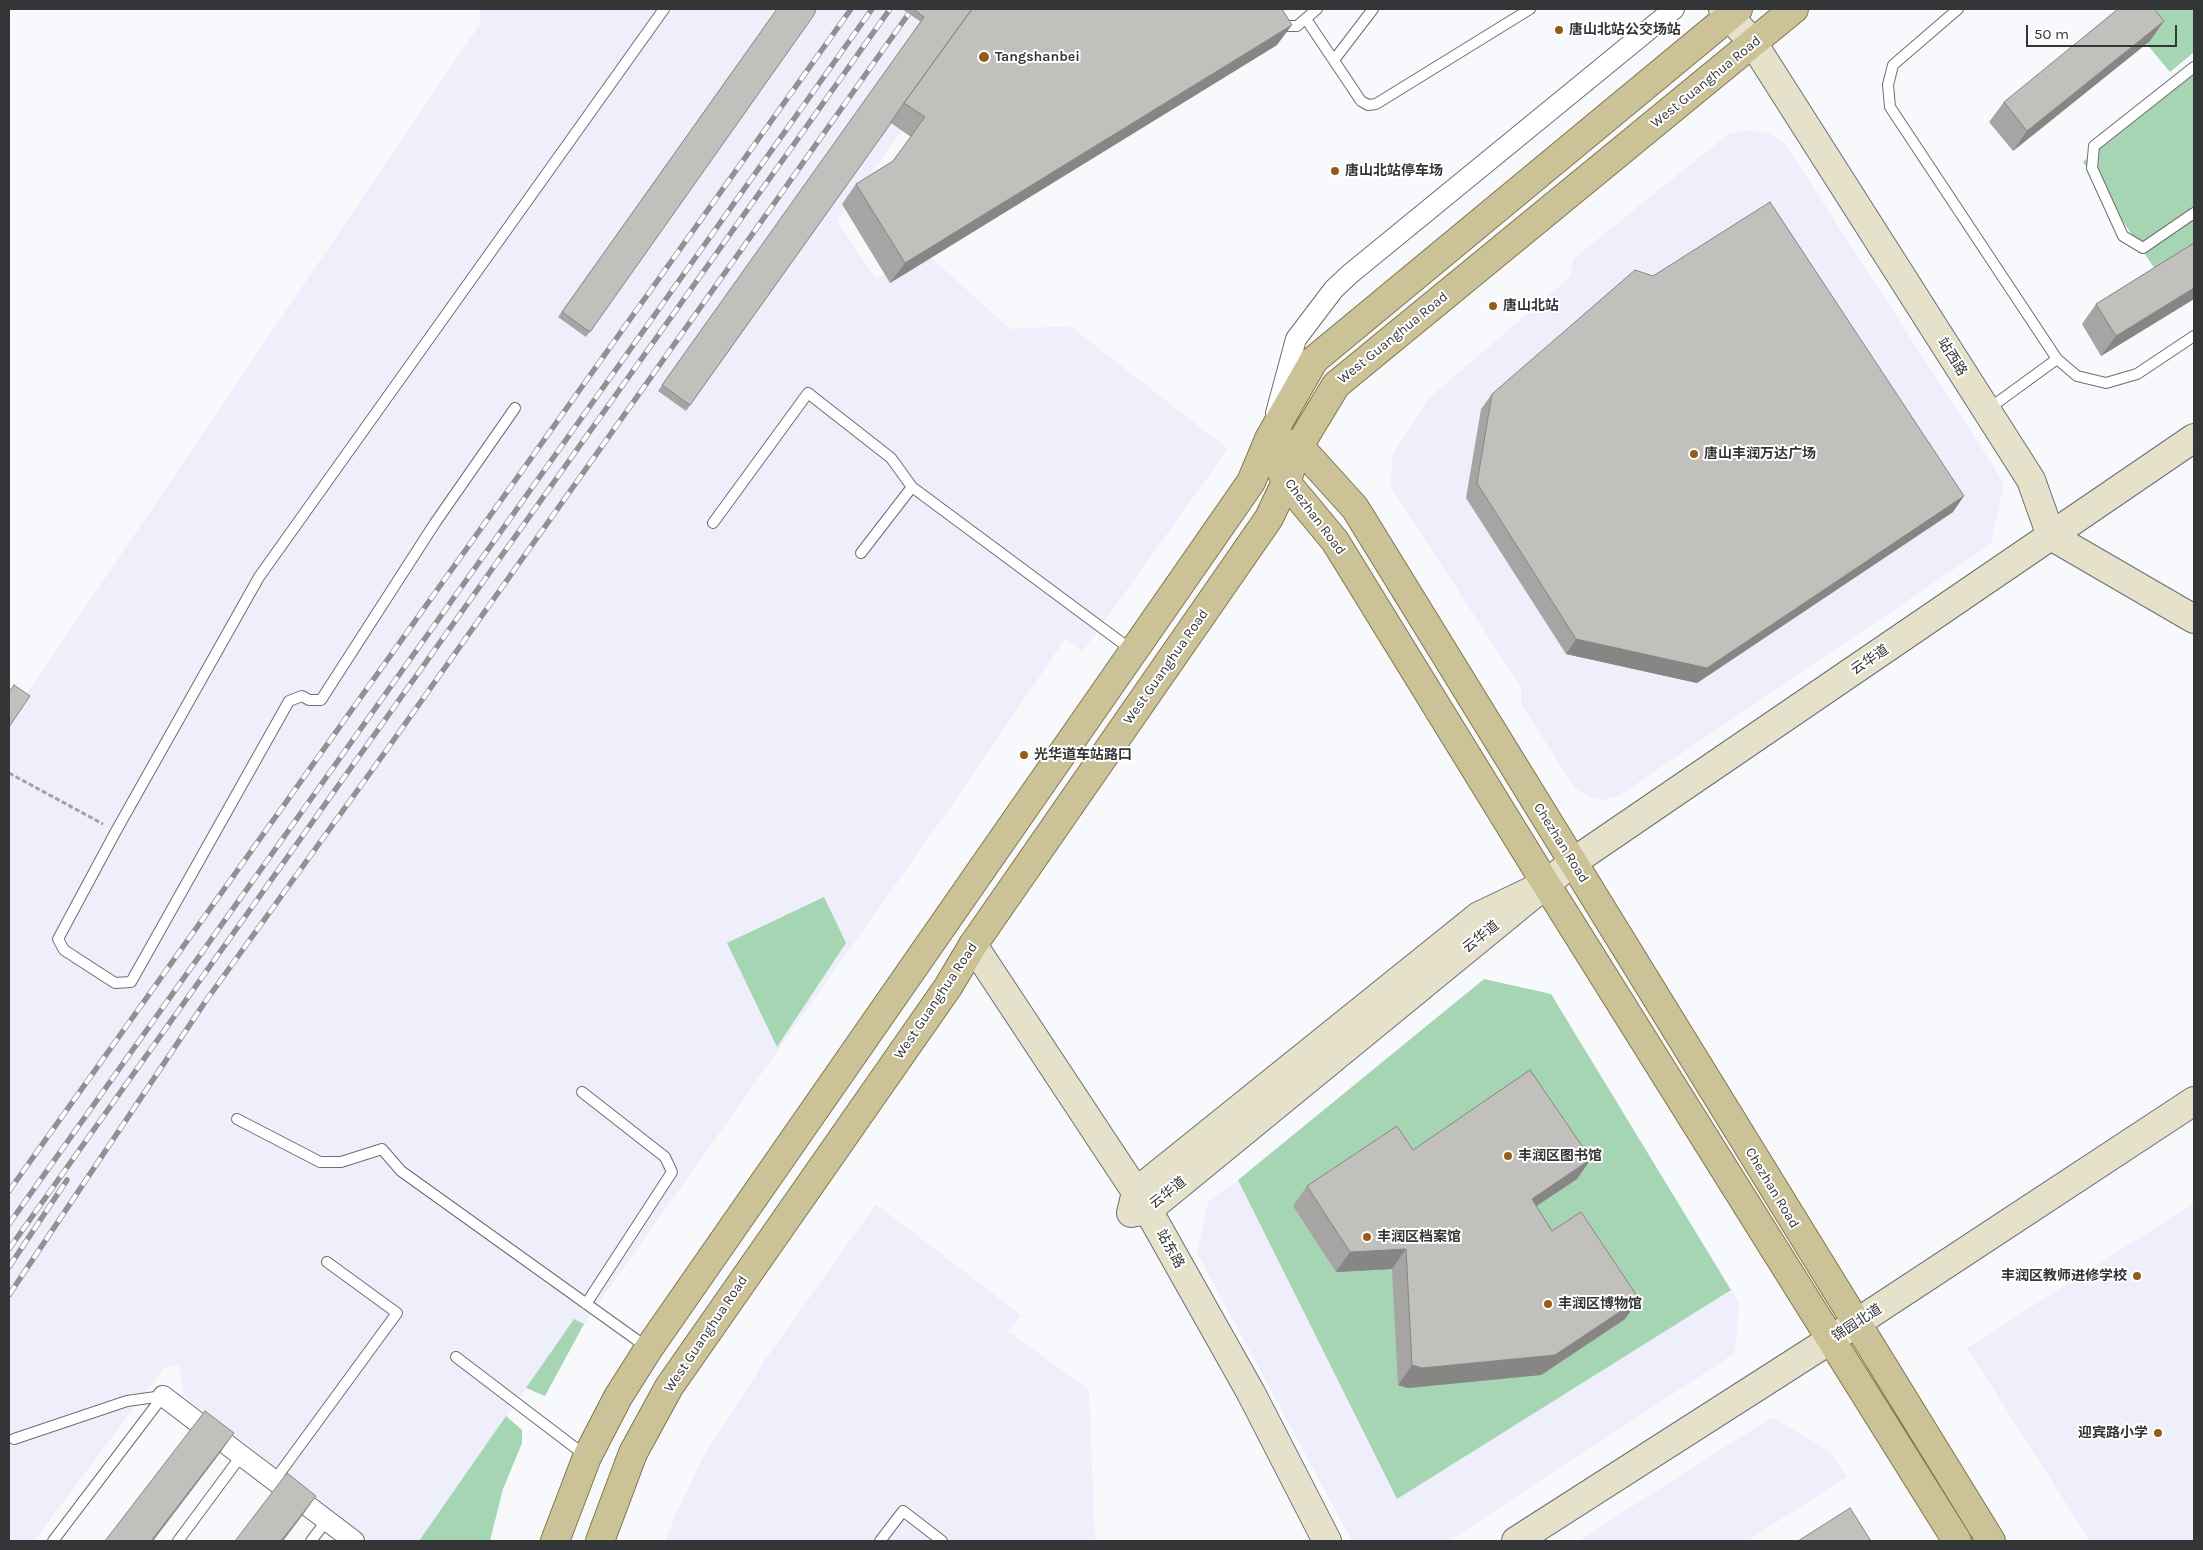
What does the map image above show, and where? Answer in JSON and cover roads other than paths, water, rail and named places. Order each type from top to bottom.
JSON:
[{"type":"main road","name":"West Guanghua Road","points":[[600,1541],[633,1453],[669,1387],[948,987],[968,953],[1269,518],[1286,482],[1298,446],[1336,385],[1794,9]]},
{"type":"main road","points":[[555,1541],[587,1457],[618,1397],[649,1348],[1251,482],[1269,438],[1314,360],[1732,11]]},
{"type":"main road","points":[[1269,438],[1298,446]]},
{"type":"main road","name":"Chezhan Road","points":[[1269,438],[1286,482],[1336,541],[1546,884],[1957,1541]]},
{"type":"main road","name":"Chezhan Road","points":[[1298,446],[1355,508],[1855,1324],[1991,1541]]},
{"type":"main road","points":[[908,976],[948,987]]},
{"type":"street","points":[[1269,438],[1296,339],[1334,289],[1674,9]]},
{"type":"street","name":"站西路","points":[[1732,11],[2031,480],[2051,536]]},
{"type":"street","name":"云华道","points":[[1138,1205],[1573,862],[2194,438]]},
{"type":"street","points":[[2051,536],[2194,619]]},
{"type":"street","name":"站东路","points":[[968,953],[1138,1205],[1251,1394],[1327,1541]]},
{"type":"street","name":"锦园北道","points":[[1516,1541],[1831,1340],[2194,1101]]},
{"type":"street","name":"站东路","points":[[1138,1205],[1308,1541]]},
{"type":"street","points":[[163,1396],[354,1541]]},
{"type":"lane","points":[[515,408],[436,522],[320,700],[309,700],[302,696],[289,701],[131,982],[115,983],[64,950],[58,939],[116,831],[259,577],[664,9]]},
{"type":"lane","points":[[1273,9],[1286,26],[1297,26],[1317,9]]},
{"type":"lane","points":[[1334,60],[1373,9]]},
{"type":"lane","points":[[1306,19],[1361,101],[1368,105],[1376,104],[1530,9]]},
{"type":"lane","points":[[1958,9],[1893,64],[1888,85],[1890,107],[2057,359],[2077,376],[2106,383],[2137,374],[2194,336]]},
{"type":"lane","points":[[2194,67],[2094,146],[2092,168],[2123,236],[2143,248],[2194,213]]},
{"type":"lane","points":[[1986,410],[2057,359]]},
{"type":"lane","points":[[713,523],[808,393],[891,458],[912,487],[1134,651]]},
{"type":"lane","points":[[861,553],[912,487]]},
{"type":"lane","points":[[582,1092],[665,1157],[672,1172],[586,1304]]},
{"type":"lane","points":[[237,1118],[320,1162],[341,1162],[382,1148],[401,1171],[649,1348]]},
{"type":"lane","points":[[274,1481],[397,1313],[327,1262]]},
{"type":"lane","points":[[456,1357],[587,1457]]},
{"type":"lane","points":[[14,1439],[127,1401],[163,1396]]},
{"type":"lane","points":[[53,1541],[163,1396]]},
{"type":"lane","points":[[178,1541],[241,1456]]},
{"type":"lane","points":[[880,1541],[903,1511],[942,1541]]},
{"type":"lane","points":[[311,1541],[326,1520]]},
{"type":"railway","points":[[9,1191],[851,9]]},
{"type":"railway","points":[[9,1224],[872,9]]},
{"type":"railway","points":[[9,1249],[890,9]]},
{"type":"railway","points":[[9,1295],[205,1002],[388,748],[912,9]]},
{"type":"railway","points":[[9,1267],[67,1180]]},
{"type":"place","name":"唐山北站公交场站","points":[[1559,30]]},
{"type":"place","name":"Tangshanbei","points":[[984,57]]},
{"type":"place","name":"唐山北站停车场","points":[[1335,171]]},
{"type":"place","name":"唐山北站","points":[[1493,306]]},
{"type":"place","name":"唐山丰润万达广场","points":[[1694,454]]},
{"type":"place","name":"光华道车站路口","points":[[1024,755]]},
{"type":"place","name":"丰润区图书馆","points":[[1508,1156]]},
{"type":"place","name":"丰润区档案馆","points":[[1367,1237]]},
{"type":"place","name":"丰润区教师进修学校","points":[[2137,1276]]},
{"type":"place","name":"丰润区博物馆","points":[[1548,1304]]},
{"type":"place","name":"迎宾路小学","points":[[2158,1433]]}]
